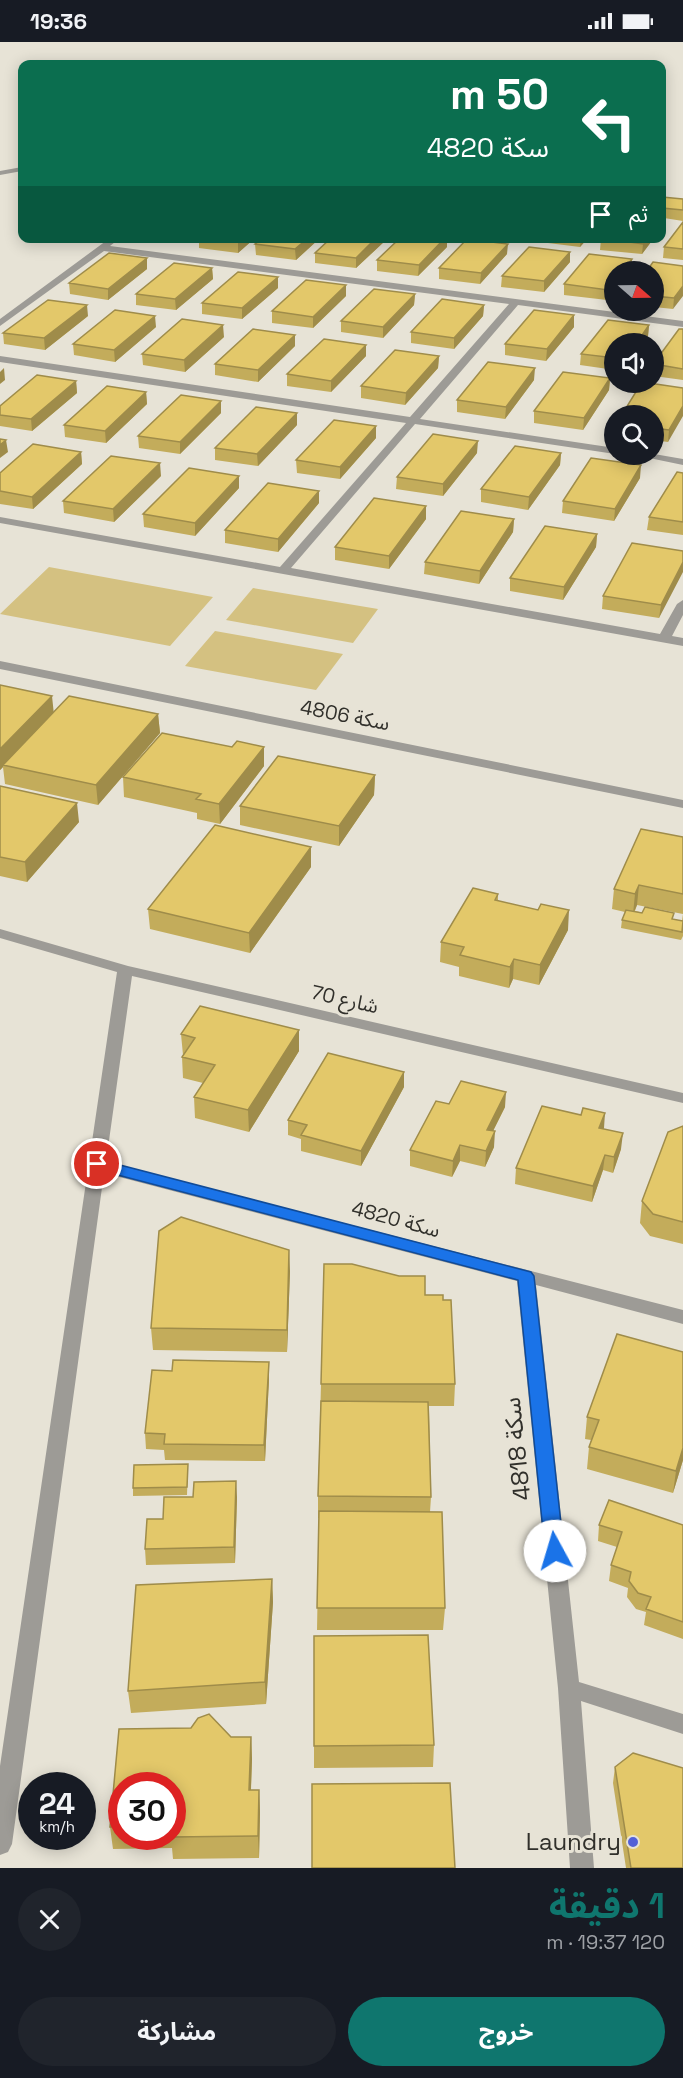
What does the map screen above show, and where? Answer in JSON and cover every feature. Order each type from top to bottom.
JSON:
[{"type":"street","points":[[0,173],[18,170]]},
{"type":"street","points":[[0,323],[110,243]]},
{"type":"street","points":[[103,248],[683,324]]},
{"type":"street","points":[[283,570],[516,302]]},
{"type":"street","points":[[0,359],[604,450]]},
{"type":"street","points":[[664,459],[683,462]]},
{"type":"street","points":[[0,520],[683,642]]},
{"type":"street","points":[[664,639],[683,604]]},
{"type":"street","name":"سكة 4806","points":[[0,665],[683,804]]},
{"type":"street","name":"شارع 70","points":[[0,933],[125,970],[683,1098]]},
{"type":"street","points":[[0,1844],[125,970]]},
{"type":"street","name":"سكة 4820","points":[[97,1164],[683,1317]]},
{"type":"street","name":"سكة 4818","points":[[526,1276],[569,1688],[582,1868]]},
{"type":"street","points":[[569,1688],[683,1724]]},
{"type":"shaded area","points":[[49,567],[213,597],[170,646],[0,614]]},
{"type":"shaded area","points":[[253,588],[378,609],[353,643],[226,620]]},
{"type":"shaded area","points":[[215,631],[343,654],[316,690],[185,666]]},
{"type":"building","points":[[666,197],[683,199],[683,210],[666,208]]},
{"type":"building","points":[[683,222],[683,249],[664,247]]},
{"type":"building","points":[[256,243],[302,243],[295,249]]},
{"type":"building","points":[[326,243],[371,243],[356,258],[315,253]]},
{"type":"building","points":[[395,243],[440,243],[419,265],[377,260]]},
{"type":"building","points":[[463,243],[508,244],[481,273],[439,268]]},
{"type":"building","points":[[529,247],[570,252],[544,281],[502,276]]},
{"type":"building","points":[[109,253],[147,258],[108,289],[69,283]]},
{"type":"building","points":[[589,254],[632,259],[630,261],[604,261],[604,289],[564,284]]},
{"type":"building","points":[[174,263],[212,268],[175,299],[136,294]]},
{"type":"building","points":[[664,263],[683,266],[683,286],[674,298],[664,297]]},
{"type":"building","points":[[238,272],[278,277],[242,308],[202,303]]},
{"type":"building","points":[[306,280],[346,285],[313,317],[272,311]]},
{"type":"building","points":[[374,289],[415,294],[383,327],[341,321]]},
{"type":"building","points":[[442,299],[484,305],[454,338],[411,332]]},
{"type":"building","points":[[48,300],[87,305],[44,338],[3,333]]},
{"type":"building","points":[[115,310],[155,316],[114,350],[73,344]]},
{"type":"building","points":[[534,310],[574,315],[547,349],[505,344]]},
{"type":"building","points":[[182,319],[223,325],[184,360],[142,354]]},
{"type":"building","points":[[607,321],[649,325],[644,333],[604,333],[604,357],[581,354]]},
{"type":"building","points":[[253,329],[295,335],[258,370],[215,364]]},
{"type":"building","points":[[679,329],[683,329],[683,369],[664,366],[664,349]]},
{"type":"building","points":[[324,339],[366,345],[331,381],[287,374]]},
{"type":"building","points":[[395,350],[439,356],[406,393],[361,386]]},
{"type":"building","points":[[488,362],[535,368],[506,407],[457,400]]},
{"type":"building","points":[[563,372],[604,377],[604,387],[584,418],[534,411]]},
{"type":"building","points":[[37,375],[76,381],[31,419],[0,415],[0,406]]},
{"type":"building","points":[[664,385],[683,388],[683,406],[669,430],[664,429],[664,405],[628,405],[635,393],[664,393]]},
{"type":"building","points":[[107,386],[146,392],[105,431],[64,425]]},
{"type":"building","points":[[181,395],[221,401],[180,442],[138,436]]},
{"type":"building","points":[[256,407],[297,413],[257,454],[215,448]]},
{"type":"building","points":[[334,420],[376,426],[340,467],[296,460]]},
{"type":"building","points":[[433,434],[478,441],[443,484],[397,477]]},
{"type":"building","points":[[33,444],[81,452],[32,497],[0,491],[0,473]]},
{"type":"building","points":[[515,446],[561,453],[529,497],[481,489]]},
{"type":"building","points":[[111,456],[160,463],[113,509],[63,501]]},
{"type":"building","points":[[591,458],[604,460],[604,465],[641,465],[615,509],[563,501]]},
{"type":"building","points":[[189,468],[239,476],[195,523],[143,514]]},
{"type":"building","points":[[677,472],[683,473],[683,522],[649,517]]},
{"type":"building","points":[[268,483],[319,491],[278,539],[225,530]]},
{"type":"building","points":[[374,498],[426,506],[389,556],[335,547]]},
{"type":"building","points":[[461,511],[514,519],[480,571],[425,562]]},
{"type":"building","points":[[545,526],[597,534],[564,587],[510,578]]},
{"type":"building","points":[[632,543],[683,551],[683,562],[661,605],[603,596]]},
{"type":"building","points":[[0,685],[52,696],[0,749]]},
{"type":"building","points":[[69,696],[158,714],[96,785],[3,765]]},
{"type":"building","points":[[162,733],[232,747],[237,741],[264,747],[219,804],[196,799],[201,794],[123,777]]},
{"type":"building","points":[[278,756],[375,775],[339,826],[240,806]]},
{"type":"building","points":[[0,786],[77,803],[25,862],[0,857]]},
{"type":"building","points":[[215,825],[311,847],[249,933],[148,909]]},
{"type":"building","points":[[641,829],[683,837],[683,894],[639,885],[635,894],[614,889]]},
{"type":"building","points":[[473,888],[498,894],[495,900],[538,910],[541,904],[569,910],[540,965],[514,959],[510,967],[460,955],[464,947],[441,942]]},
{"type":"building","points":[[645,907],[674,913],[672,919],[683,921],[682,932],[622,920],[626,910],[642,913]]},
{"type":"building","points":[[200,1006],[299,1030],[248,1110],[194,1097],[215,1065],[182,1057],[195,1038],[181,1034]]},
{"type":"building","points":[[328,1053],[404,1072],[361,1151],[301,1135],[307,1125],[288,1120]]},
{"type":"building","points":[[461,1081],[506,1092],[487,1130],[495,1131],[486,1151],[460,1145],[453,1161],[410,1150],[436,1101],[449,1104]]},
{"type":"building","points":[[542,1106],[581,1115],[583,1108],[605,1113],[599,1128],[623,1133],[614,1157],[605,1155],[593,1186],[516,1168]]},
{"type":"building","points":[[683,1126],[683,1222],[653,1214],[642,1201],[668,1132]]},
{"type":"building","points":[[181,1217],[289,1250],[287,1330],[151,1328],[159,1231]]},
{"type":"building","points":[[324,1264],[352,1264],[399,1276],[425,1276],[425,1295],[443,1295],[443,1300],[451,1300],[455,1384],[321,1384]]},
{"type":"building","points":[[617,1334],[683,1352],[683,1448],[676,1471],[589,1447],[599,1420],[587,1417]]},
{"type":"building","points":[[173,1360],[269,1362],[264,1445],[164,1444],[165,1434],[145,1433],[152,1370],[172,1371]]},
{"type":"building","points":[[321,1401],[428,1402],[431,1497],[318,1496]]},
{"type":"building","points":[[188,1464],[187,1487],[133,1488],[134,1465]]},
{"type":"building","points":[[236,1481],[234,1547],[145,1549],[147,1519],[163,1519],[164,1497],[193,1497],[194,1482]]},
{"type":"building","points":[[609,1500],[683,1525],[683,1622],[646,1609],[651,1597],[638,1593],[629,1581],[631,1572],[611,1565],[622,1532],[599,1525]]},
{"type":"building","points":[[319,1511],[442,1512],[445,1608],[317,1608]]},
{"type":"building","points":[[272,1579],[265,1682],[128,1691],[136,1585]]},
{"type":"building","points":[[428,1635],[434,1745],[314,1746],[314,1636]]},
{"type":"building","points":[[209,1714],[231,1737],[251,1737],[249,1790],[259,1790],[258,1836],[186,1837],[186,1772],[115,1772],[119,1729],[191,1728],[198,1718]]},
{"type":"building","points":[[633,1753],[683,1768],[683,1868],[631,1868],[615,1767]]},
{"type":"building","points":[[450,1783],[455,1868],[312,1868],[312,1784]]},
{"type":"place","name":"Laundry","points":[[633,1842]]},
{"type":"route","points":[[97,1164],[526,1276],[555,1551]]}]
